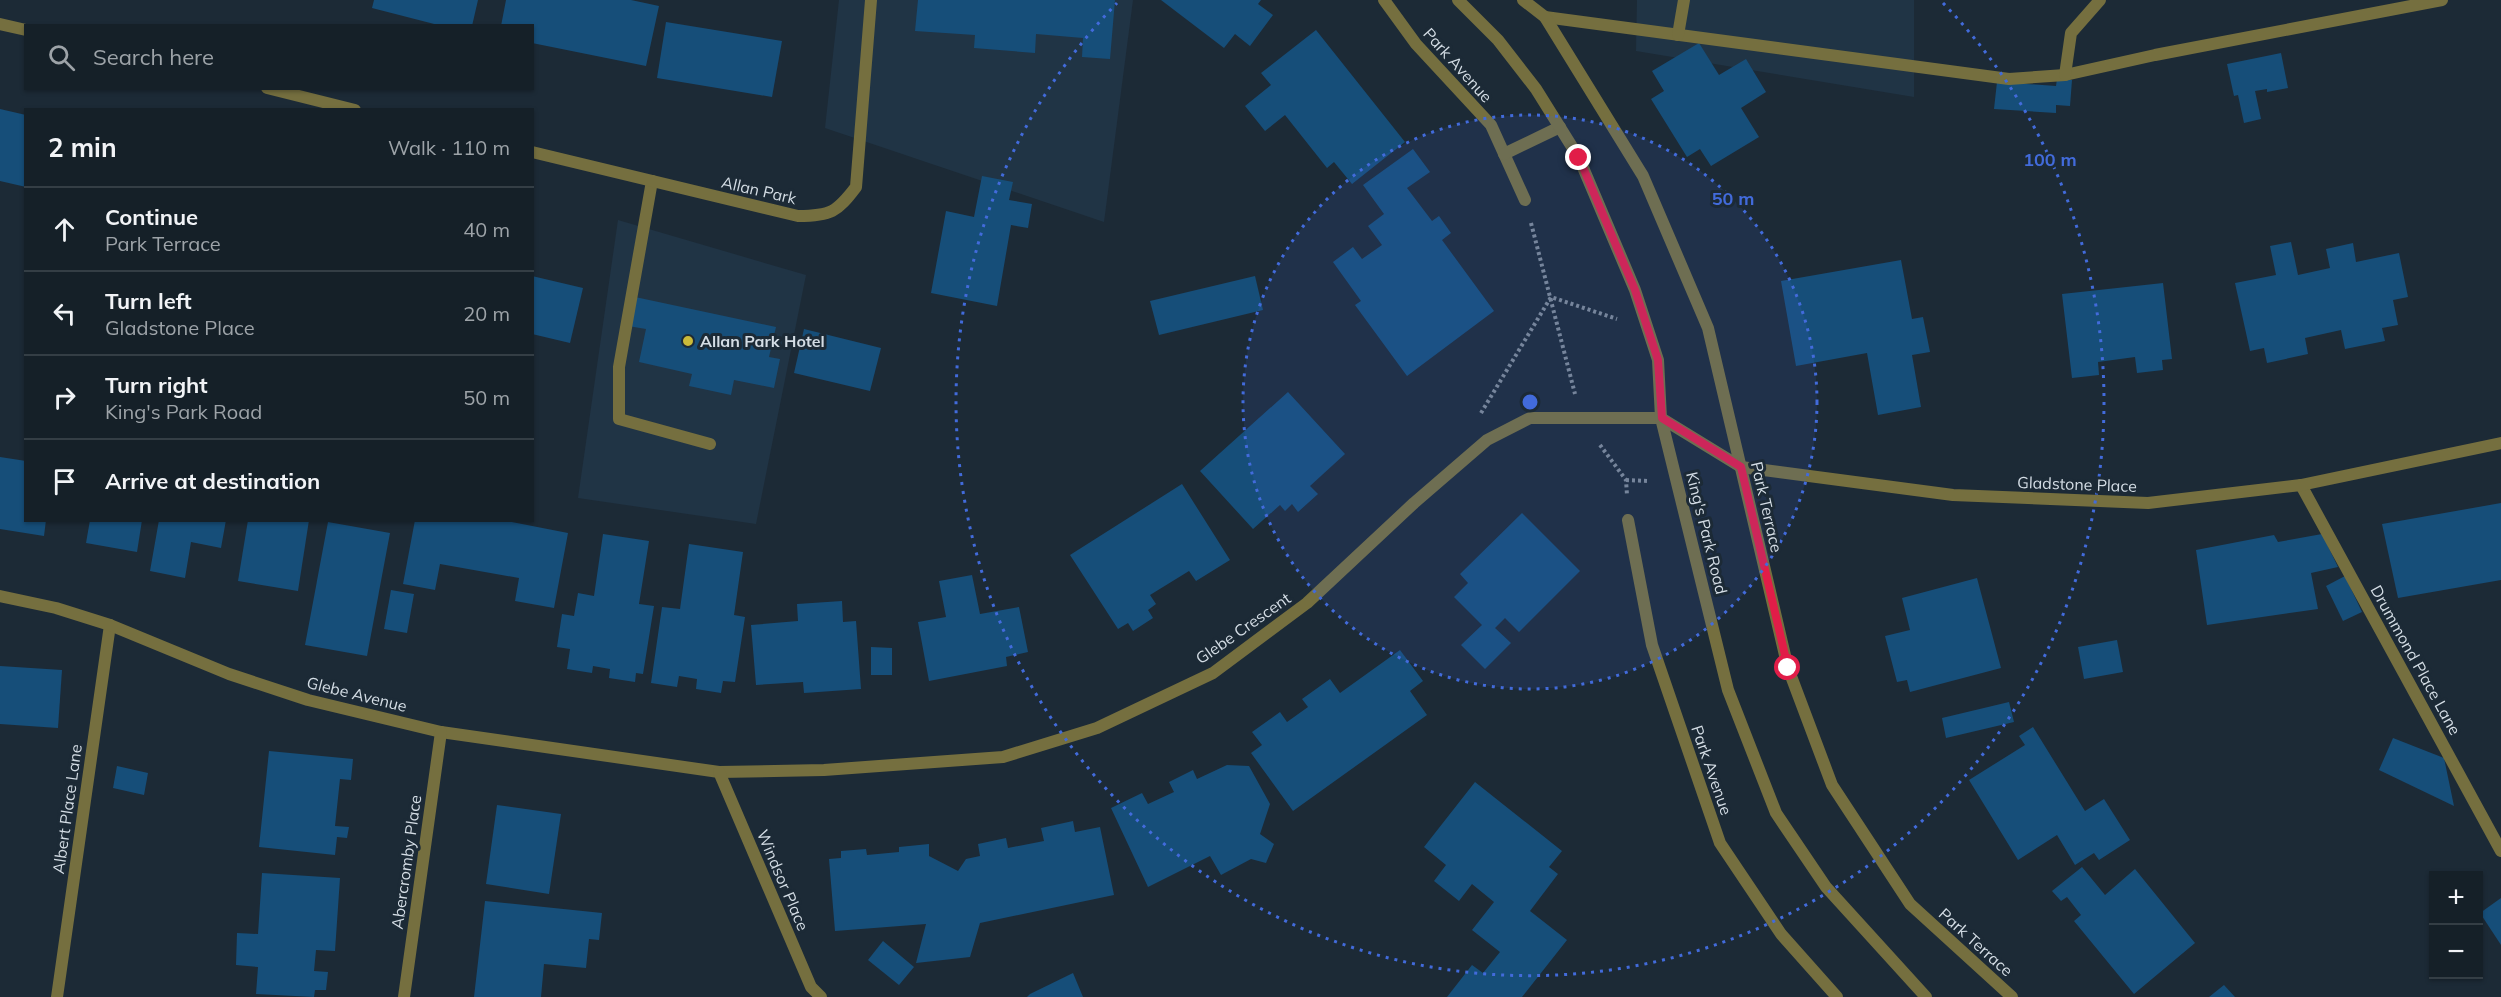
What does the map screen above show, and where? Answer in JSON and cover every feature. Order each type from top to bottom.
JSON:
[{"type":"street","name":"Allan Park","points":[[534,152],[798,216],[819,216],[840,208],[856,187],[871,0]]},
{"type":"street","name":"Park Avenue","points":[[1384,0],[1416,44],[1491,125],[1525,200]]},
{"type":"street","name":"King's Park Road","points":[[1458,0],[1498,40],[1536,89],[1579,158],[1635,290],[1658,360],[1662,418],[1728,690],[1776,813],[1826,887],[1926,997]]},
{"type":"street","name":"Park Terrace","points":[[1523,0],[1545,17],[1643,176],[1708,328],[1788,668],[1832,785],[1910,904],[2012,997]]},
{"type":"street","points":[[1678,35],[1684,0]]},
{"type":"street","points":[[2064,75],[2071,33],[2100,0]]},
{"type":"street","points":[[1545,17],[2009,79],[2064,75],[2155,55],[2442,0]]},
{"type":"street","points":[[0,24],[24,30]]},
{"type":"street","points":[[275,90],[346,108]]},
{"type":"street","points":[[1504,154],[1560,127]]},
{"type":"street","points":[[652,181],[619,366],[619,419],[710,444]]},
{"type":"street","name":"Glebe Crescent","points":[[719,772],[824,770],[1003,757],[1097,728],[1213,673],[1223,666],[1307,603],[1414,503],[1487,440],[1530,418],[1662,418]]},
{"type":"street","name":"Gladstone Place","points":[[1662,418],[1741,467],[1953,495],[2148,503],[2301,486],[2501,443]]},
{"type":"street","name":"Drummond Place Lane","points":[[2301,486],[2501,851]]},
{"type":"street","name":"Park Avenue","points":[[1628,520],[1652,645],[1720,843],[1781,934],[1837,997]]},
{"type":"street","name":"Glebe Avenue","points":[[0,596],[56,608],[110,625],[229,674],[308,700],[441,732],[719,772]]},
{"type":"street","name":"Albert Place Lane","points":[[57,997],[110,625]]},
{"type":"street","name":"Abercromby Place","points":[[404,997],[441,732]]},
{"type":"street","name":"Windsor Place","points":[[719,772],[810,992],[821,997]]},
{"type":"path","points":[[1525,200],[1581,418],[1626,480],[1628,520]]},
{"type":"path","points":[[1480,415],[1551,297]]},
{"type":"shaded area","points":[[839,0],[1133,0],[1104,222],[825,128]]},
{"type":"shaded area","points":[[1637,0],[1914,0],[1914,97],[1636,51]]},
{"type":"shaded area","points":[[618,220],[806,275],[756,524],[578,498]]},
{"type":"building","points":[[374,0],[478,0],[472,24],[434,24],[372,8]]},
{"type":"building","points":[[506,0],[631,0],[659,6],[646,66],[534,43],[534,24],[501,24]]},
{"type":"building","points":[[918,0],[1115,0],[1110,59],[1082,57],[1083,38],[1036,34],[1035,53],[974,48],[975,35],[915,31]]},
{"type":"building","points":[[1161,0],[1261,0],[1258,4],[1273,15],[1250,46],[1235,34],[1224,48]]},
{"type":"building","points":[[666,22],[782,41],[772,97],[657,78]]},
{"type":"building","points":[[1316,30],[1405,142],[1352,184],[1334,162],[1327,168],[1285,115],[1265,131],[1245,106],[1271,85],[1261,73]]},
{"type":"building","points":[[1699,43],[1719,75],[1746,59],[1766,92],[1741,108],[1759,137],[1711,166],[1700,149],[1687,157],[1651,99],[1664,91],[1652,71]]},
{"type":"building","points":[[2281,53],[2288,88],[2267,92],[2267,89],[2255,91],[2261,119],[2244,123],[2238,95],[2234,96],[2227,64]]},
{"type":"building","points":[[2057,79],[2072,80],[2070,106],[2056,105],[2056,113],[1994,109],[1997,82],[2056,86]]},
{"type":"building","points":[[0,109],[24,115],[24,187],[0,181]]},
{"type":"building","points":[[1413,149],[1430,172],[1407,188],[1432,221],[1439,216],[1451,233],[1442,240],[1494,311],[1407,376],[1355,305],[1361,301],[1333,262],[1353,247],[1362,259],[1382,245],[1368,226],[1384,214],[1363,185]]},
{"type":"building","points":[[982,176],[1013,182],[1009,200],[1032,204],[1028,228],[1011,225],[997,306],[931,293],[946,211],[974,217]]},
{"type":"building","points":[[2291,242],[2298,275],[2330,268],[2326,249],[2353,243],[2356,262],[2399,253],[2408,297],[2393,300],[2398,325],[2382,328],[2385,341],[2345,349],[2341,330],[2305,338],[2308,354],[2267,363],[2264,348],[2250,351],[2235,283],[2276,275],[2270,246]]},
{"type":"building","points":[[1901,260],[1912,319],[1923,317],[1930,352],[1912,355],[1921,407],[1878,415],[1867,353],[1796,366],[1781,281]]},
{"type":"building","points":[[534,276],[583,288],[570,343],[534,334]]},
{"type":"building","points":[[1255,276],[1263,310],[1159,335],[1150,301]]},
{"type":"building","points":[[2163,283],[2172,359],[2162,360],[2163,370],[2137,373],[2135,357],[2098,362],[2099,375],[2072,378],[2062,294]]},
{"type":"building","points":[[635,297],[776,327],[769,357],[780,359],[774,388],[734,380],[731,395],[689,386],[692,374],[639,362],[646,329],[628,326]]},
{"type":"building","points":[[804,329],[881,348],[870,391],[794,373]]},
{"type":"building","points":[[1288,392],[1345,454],[1310,486],[1318,494],[1298,512],[1292,504],[1285,511],[1280,505],[1253,529],[1200,471]]},
{"type":"building","points":[[0,457],[24,461],[24,522],[46,522],[44,536],[0,529]]},
{"type":"building","points":[[1182,484],[1230,560],[1196,581],[1189,571],[1150,595],[1156,604],[1148,610],[1153,618],[1133,631],[1128,623],[1118,629],[1070,555]]},
{"type":"building","points":[[2501,503],[2501,580],[2398,598],[2382,524]]},
{"type":"building","points":[[1522,513],[1580,571],[1519,632],[1505,618],[1495,628],[1511,643],[1485,669],[1461,645],[1482,625],[1454,597],[1468,583],[1460,574]]},
{"type":"building","points":[[90,522],[142,522],[137,552],[86,543]]},
{"type":"building","points":[[159,522],[226,522],[221,548],[191,542],[185,578],[150,571]]},
{"type":"building","points":[[248,522],[309,522],[298,591],[238,581]]},
{"type":"building","points":[[328,522],[390,533],[367,656],[305,645]]},
{"type":"building","points":[[415,522],[511,522],[568,533],[554,608],[515,601],[519,578],[440,564],[435,590],[403,584]]},
{"type":"building","points":[[603,534],[649,541],[639,604],[654,606],[643,674],[636,673],[635,682],[609,678],[610,669],[593,666],[592,673],[567,669],[570,649],[557,647],[562,614],[574,616],[578,593],[594,596]]},
{"type":"building","points":[[2322,534],[2338,567],[2311,573],[2318,609],[2207,625],[2196,550],[2274,535],[2278,542]]},
{"type":"building","points":[[689,544],[743,552],[734,615],[745,617],[735,682],[723,681],[721,693],[696,689],[697,679],[679,676],[677,687],[651,683],[662,607],[680,609]]},
{"type":"building","points":[[972,575],[980,614],[1019,607],[1028,652],[1006,657],[1007,666],[929,681],[918,622],[946,617],[939,581]]},
{"type":"building","points":[[2345,576],[2362,612],[2343,621],[2326,586]]},
{"type":"building","points":[[1977,578],[2001,668],[1910,692],[1907,680],[1897,682],[1885,636],[1910,630],[1902,598]]},
{"type":"building","points":[[391,590],[414,594],[407,633],[384,629]]},
{"type":"building","points":[[842,601],[843,622],[856,621],[861,689],[804,693],[803,682],[756,685],[751,625],[798,621],[797,604]]},
{"type":"building","points":[[2117,640],[2123,672],[2084,679],[2078,647]]},
{"type":"building","points":[[871,647],[892,648],[892,675],[871,675]]},
{"type":"building","points":[[1400,650],[1423,681],[1410,691],[1427,715],[1293,811],[1251,753],[1262,745],[1252,732],[1280,712],[1287,722],[1308,707],[1302,699],[1330,679],[1340,693]]},
{"type":"building","points":[[0,666],[62,670],[58,728],[0,724]]},
{"type":"building","points":[[2009,702],[2014,722],[1946,738],[1942,718]]},
{"type":"building","points":[[2033,727],[2085,811],[2104,799],[2130,840],[2099,860],[2094,853],[2075,865],[2057,835],[2018,860],[1969,780],[2025,745],[2019,736]]},
{"type":"building","points":[[2393,738],[2444,758],[2454,806],[2379,770]]},
{"type":"building","points":[[269,751],[353,759],[351,780],[340,779],[335,826],[349,827],[347,838],[337,837],[335,855],[259,847]]},
{"type":"building","points":[[1227,765],[1249,766],[1270,804],[1260,834],[1274,844],[1266,863],[1251,859],[1221,875],[1210,856],[1148,887],[1111,808],[1142,793],[1148,804],[1174,792],[1169,782],[1193,770],[1197,779]]},
{"type":"building","points":[[117,766],[148,773],[144,795],[113,788]]},
{"type":"building","points":[[1475,782],[1562,851],[1549,867],[1558,874],[1530,911],[1567,940],[1522,997],[1447,997],[1472,965],[1483,973],[1500,952],[1472,930],[1494,902],[1472,884],[1459,901],[1434,881],[1446,865],[1424,847]]},
{"type":"building","points":[[497,805],[561,814],[549,894],[486,884]]},
{"type":"building","points":[[1073,821],[1075,832],[1100,827],[1114,895],[980,923],[970,957],[916,963],[926,924],[835,931],[829,859],[841,858],[841,851],[866,849],[867,855],[899,852],[899,847],[929,844],[929,856],[958,871],[966,859],[980,856],[978,844],[1006,838],[1008,848],[1044,841],[1041,828]]},
{"type":"building","points":[[2082,867],[2105,895],[2135,869],[2195,943],[2134,994],[2074,921],[2081,915],[2067,897],[2061,901],[2052,891]]},
{"type":"building","points":[[262,873],[340,878],[335,951],[316,950],[314,971],[328,972],[326,990],[315,990],[314,997],[256,994],[258,967],[236,965],[237,933],[258,934]]},
{"type":"building","points":[[2501,898],[2501,945],[2483,918],[2483,911]]},
{"type":"building","points":[[485,901],[602,913],[599,940],[589,939],[586,968],[544,964],[541,997],[474,997]]},
{"type":"building","points":[[883,941],[914,967],[899,985],[868,960]]},
{"type":"building","points":[[1073,973],[1083,997],[1027,997],[1030,994]]},
{"type":"building","points":[[2224,985],[2235,997],[2209,997]]},
{"type":"place","name":"Allan Park Hotel","points":[[688,341]]},
{"type":"route","points":[[1579,158],[1635,290],[1658,360],[1662,418],[1741,467],[1788,668]]}]
